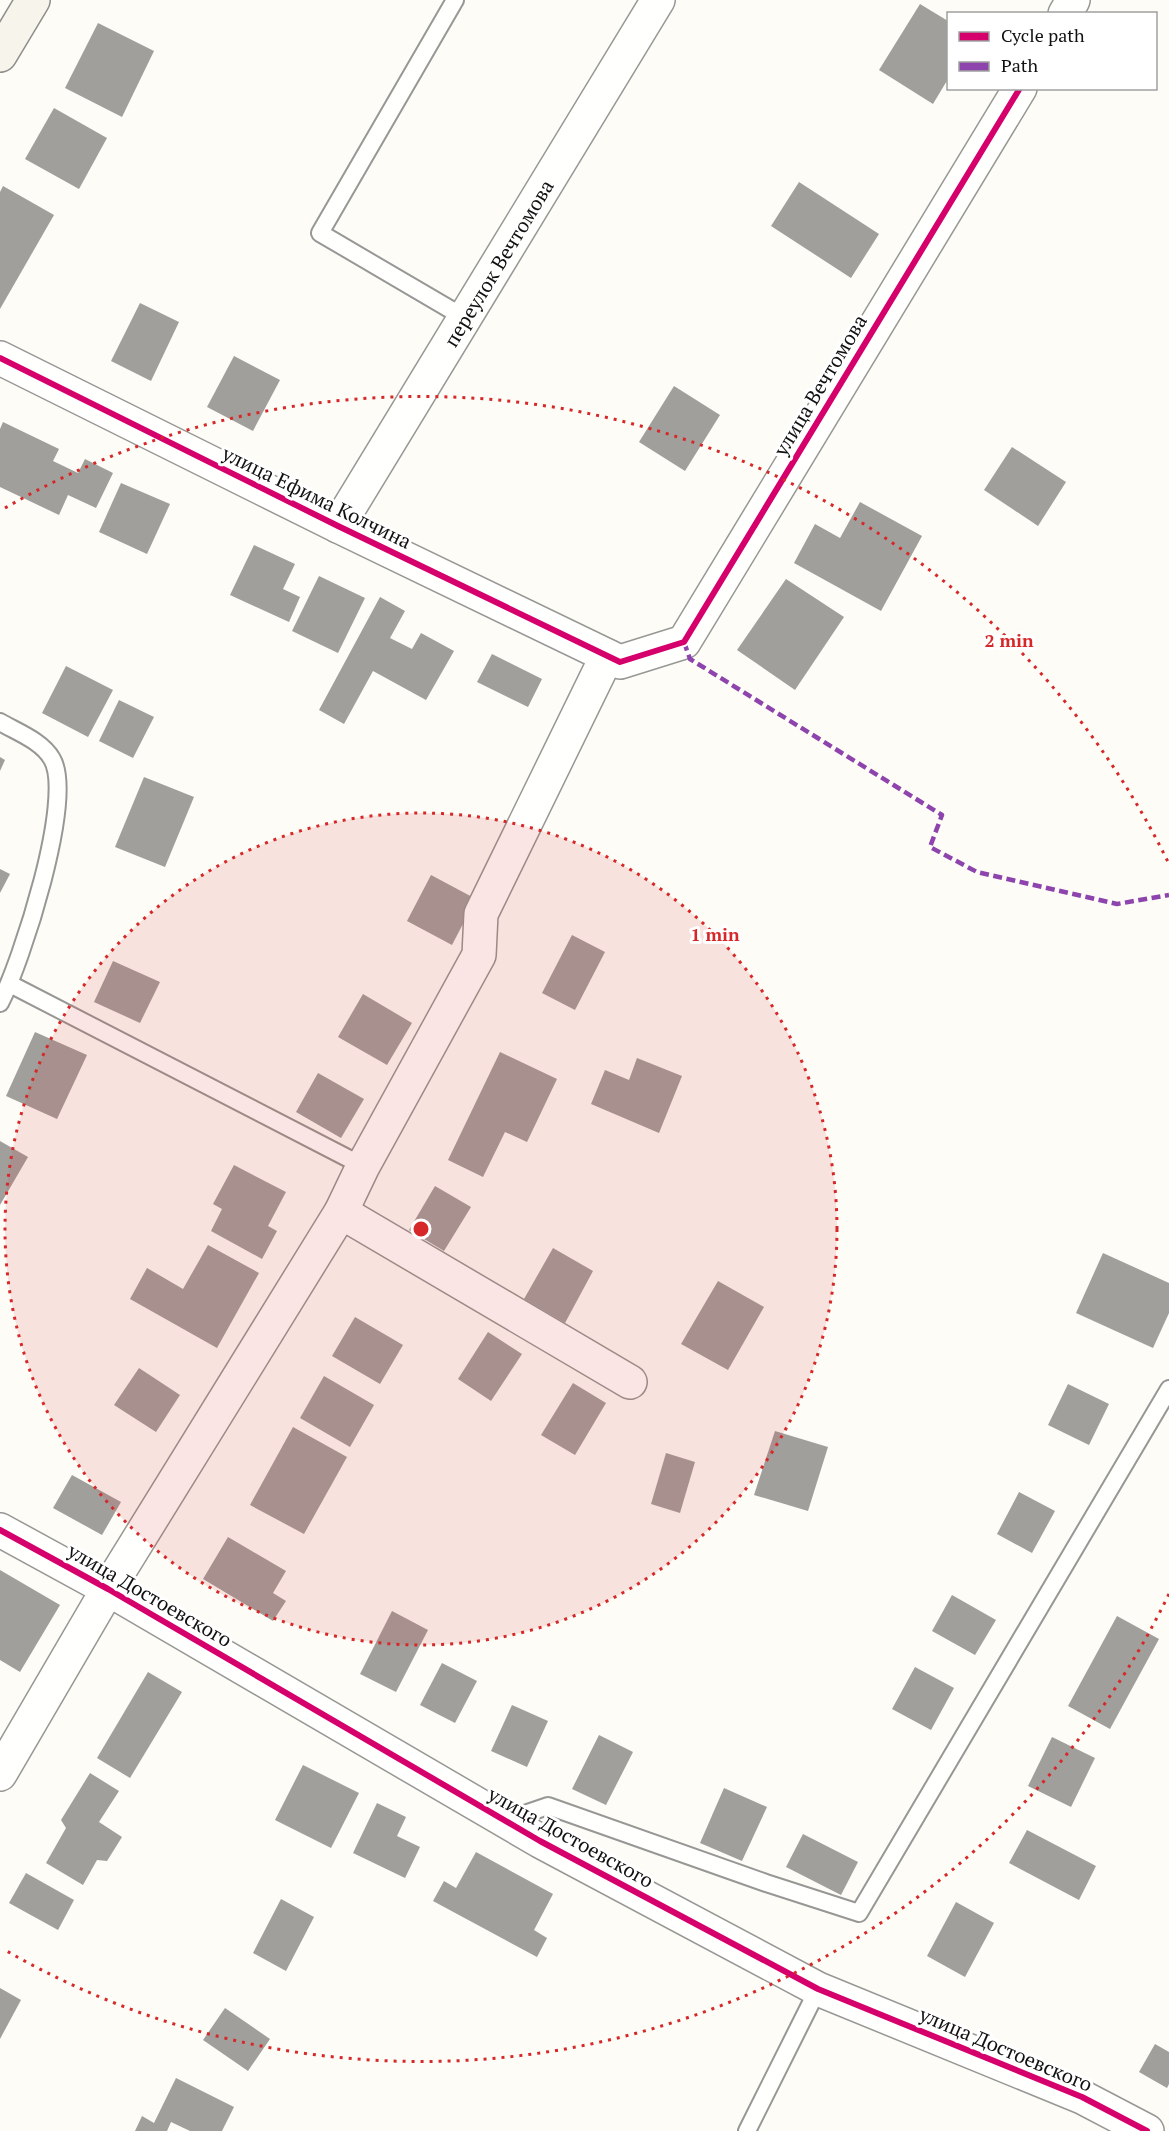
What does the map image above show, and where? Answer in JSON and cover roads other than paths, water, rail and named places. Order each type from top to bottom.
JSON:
[{"type":"main road","points":[[0,55],[33,0]]},
{"type":"street","name":"переулок Вечтомова","points":[[338,526],[465,318],[651,2]]},
{"type":"street","name":"улица Вечтомова","points":[[614,659],[684,642],[1019,90]]},
{"type":"street","name":"улица Ефима Колчина","points":[[0,358],[338,526],[614,659]]},
{"type":"street","points":[[0,1774],[108,1589],[341,1212],[363,1166],[479,955],[481,914],[614,659]]},
{"type":"street","points":[[341,1212],[630,1382]]},
{"type":"street","name":"улица Достоевского","points":[[0,1530],[108,1589],[506,1821],[818,1989],[1082,2097],[1147,2131]]},
{"type":"lane","points":[[455,0],[320,233],[465,318]]},
{"type":"lane","points":[[0,722],[38,744],[53,760],[58,790],[46,872],[10,984],[0,1003]]},
{"type":"lane","points":[[10,984],[363,1166]]},
{"type":"lane","points":[[506,1821],[548,1806],[766,1883],[859,1913],[1169,1389]]},
{"type":"lane","points":[[747,2131],[818,1989]]}]
